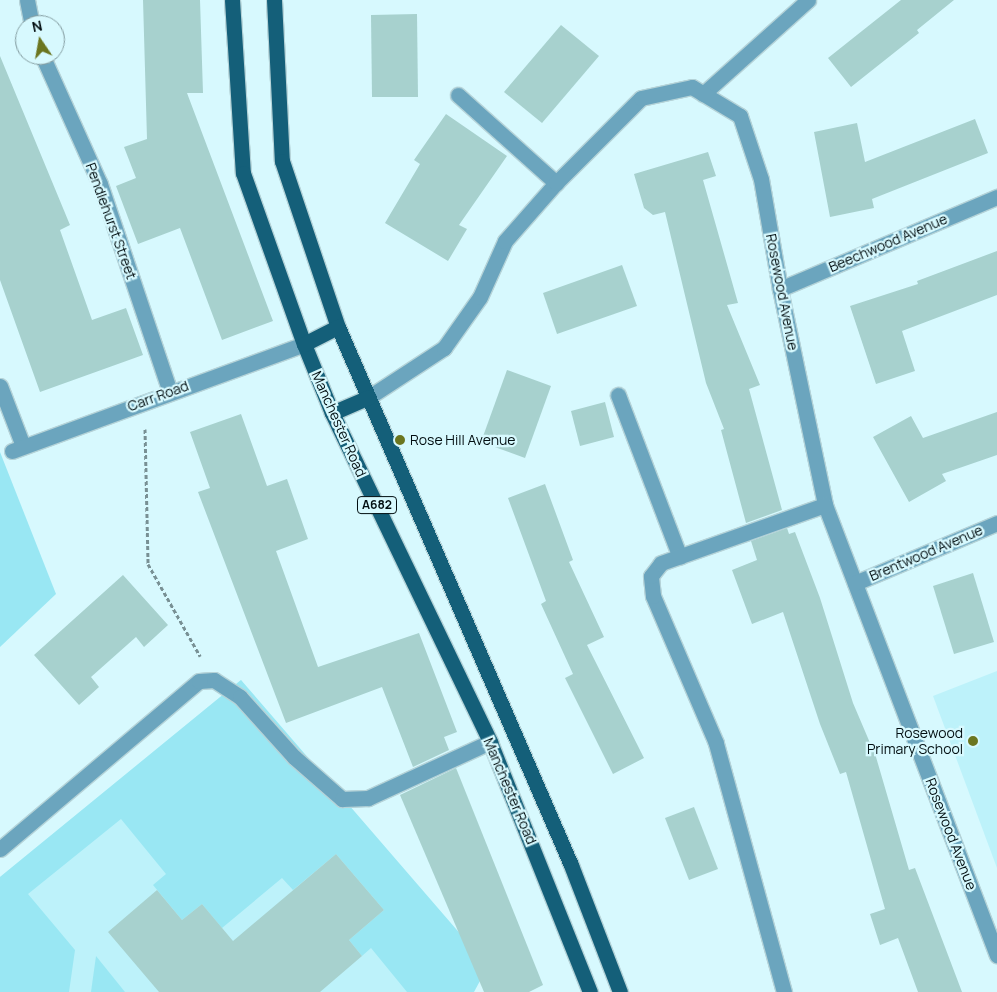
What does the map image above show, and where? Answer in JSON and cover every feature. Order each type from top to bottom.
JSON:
[{"type":"main road","name":"Manchester Road","points":[[232,0],[243,173],[304,344],[332,413],[490,742],[590,992]]},
{"type":"main road","name":"Manchester Road","points":[[274,0],[282,161],[338,327],[571,865],[620,992]]},
{"type":"main road","points":[[304,344],[338,327]]},
{"type":"main road","points":[[332,413],[369,397]]},
{"type":"street","points":[[27,0],[30,15]]},
{"type":"street","points":[[703,94],[808,0]]},
{"type":"street","name":"Pendlehurst Street","points":[[46,65],[100,184],[170,392]]},
{"type":"street","name":"Rosewood Avenue","points":[[369,397],[444,348],[480,297],[505,241],[556,182],[641,98],[692,87],[740,116],[761,178],[780,288],[825,505],[997,955]]},
{"type":"street","points":[[458,95],[556,182]]},
{"type":"street","name":"Beechwood Avenue","points":[[780,288],[997,197]]},
{"type":"street","name":"Carr Road","points":[[0,386],[17,448],[304,344]]},
{"type":"street","points":[[618,395],[680,557]]},
{"type":"street","points":[[784,992],[716,743],[653,596],[652,576],[661,563],[825,505]]},
{"type":"street","name":"Brentwood Avenue","points":[[855,583],[997,523]]},
{"type":"street","points":[[0,849],[199,681],[214,680],[240,697],[294,757],[342,799],[368,798],[490,742]]},
{"type":"path","points":[[144,402],[148,564],[214,680]]},
{"type":"shaded area","points":[[0,452],[56,594],[0,647]]},
{"type":"shaded area","name":"Rosewood Primary School","points":[[997,671],[997,868],[933,696]]},
{"type":"shaded area","points":[[241,680],[474,992],[0,992],[0,877]]},
{"type":"shaded area","points":[[241,680],[488,966],[474,992],[407,992],[371,948],[362,956],[349,940],[384,910],[336,854],[293,890],[282,878],[222,928],[202,904],[182,920],[153,885],[166,874],[121,819],[28,894],[75,950],[69,992],[0,992],[0,877]]},
{"type":"shaded area","points":[[96,956],[125,992],[91,992]]},
{"type":"building","points":[[143,0],[200,0],[203,93],[187,93],[273,321],[222,340],[180,228],[138,244],[116,186],[136,178],[124,147],[147,139]]},
{"type":"building","points":[[901,0],[954,0],[917,30],[919,33],[851,87],[828,58]]},
{"type":"building","points":[[417,14],[418,97],[372,97],[371,15]]},
{"type":"building","points":[[561,25],[599,56],[542,123],[504,92]]},
{"type":"building","points":[[0,56],[70,225],[60,230],[92,320],[126,308],[143,355],[40,392],[0,280]]},
{"type":"building","points":[[446,114],[507,156],[459,225],[467,229],[448,261],[385,223],[420,164],[414,160]]},
{"type":"building","points":[[975,119],[988,153],[872,199],[874,208],[830,217],[814,132],[857,123],[865,162]]},
{"type":"building","points":[[708,152],[716,176],[703,180],[738,303],[727,305],[760,385],[749,389],[782,510],[746,523],[721,430],[724,429],[706,383],[665,212],[653,215],[644,208],[634,174]]},
{"type":"building","points":[[997,251],[997,295],[902,331],[915,371],[876,384],[850,306],[918,284],[917,281]]},
{"type":"building","points":[[622,265],[637,306],[557,334],[543,293]]},
{"type":"building","points":[[507,370],[551,386],[525,458],[481,442]]},
{"type":"building","points":[[605,402],[614,437],[580,446],[571,411]]},
{"type":"building","points":[[997,412],[997,455],[942,474],[946,481],[909,502],[873,437],[911,416],[923,438]]},
{"type":"building","points":[[241,414],[267,486],[287,479],[308,539],[276,551],[318,667],[419,633],[457,732],[444,737],[449,750],[413,767],[382,687],[286,723],[198,492],[210,488],[190,432]]},
{"type":"building","points":[[545,484],[573,560],[569,562],[604,637],[587,645],[644,758],[613,774],[565,678],[573,674],[541,604],[546,601],[508,498]]},
{"type":"building","points":[[787,528],[789,534],[795,532],[820,598],[853,703],[876,757],[909,870],[915,868],[962,992],[918,992],[898,938],[880,945],[870,914],[885,909],[846,772],[840,774],[820,724],[783,612],[752,624],[732,570],[757,560],[751,541]]},
{"type":"building","points":[[973,573],[994,642],[954,654],[933,586]]},
{"type":"building","points":[[123,575],[168,625],[144,647],[136,637],[91,677],[99,687],[79,705],[34,655]]},
{"type":"building","points":[[456,768],[543,985],[529,992],[484,992],[400,795]]},
{"type":"building","points":[[694,807],[718,869],[689,880],[665,818]]},
{"type":"building","points":[[336,854],[384,910],[349,940],[362,956],[320,992],[159,992],[108,932],[157,890],[182,920],[202,904],[233,941]]},
{"type":"place","name":"Rose Hill Avenue","points":[[400,440]]},
{"type":"place","name":"Rosewood Primary School","points":[[973,741]]}]
